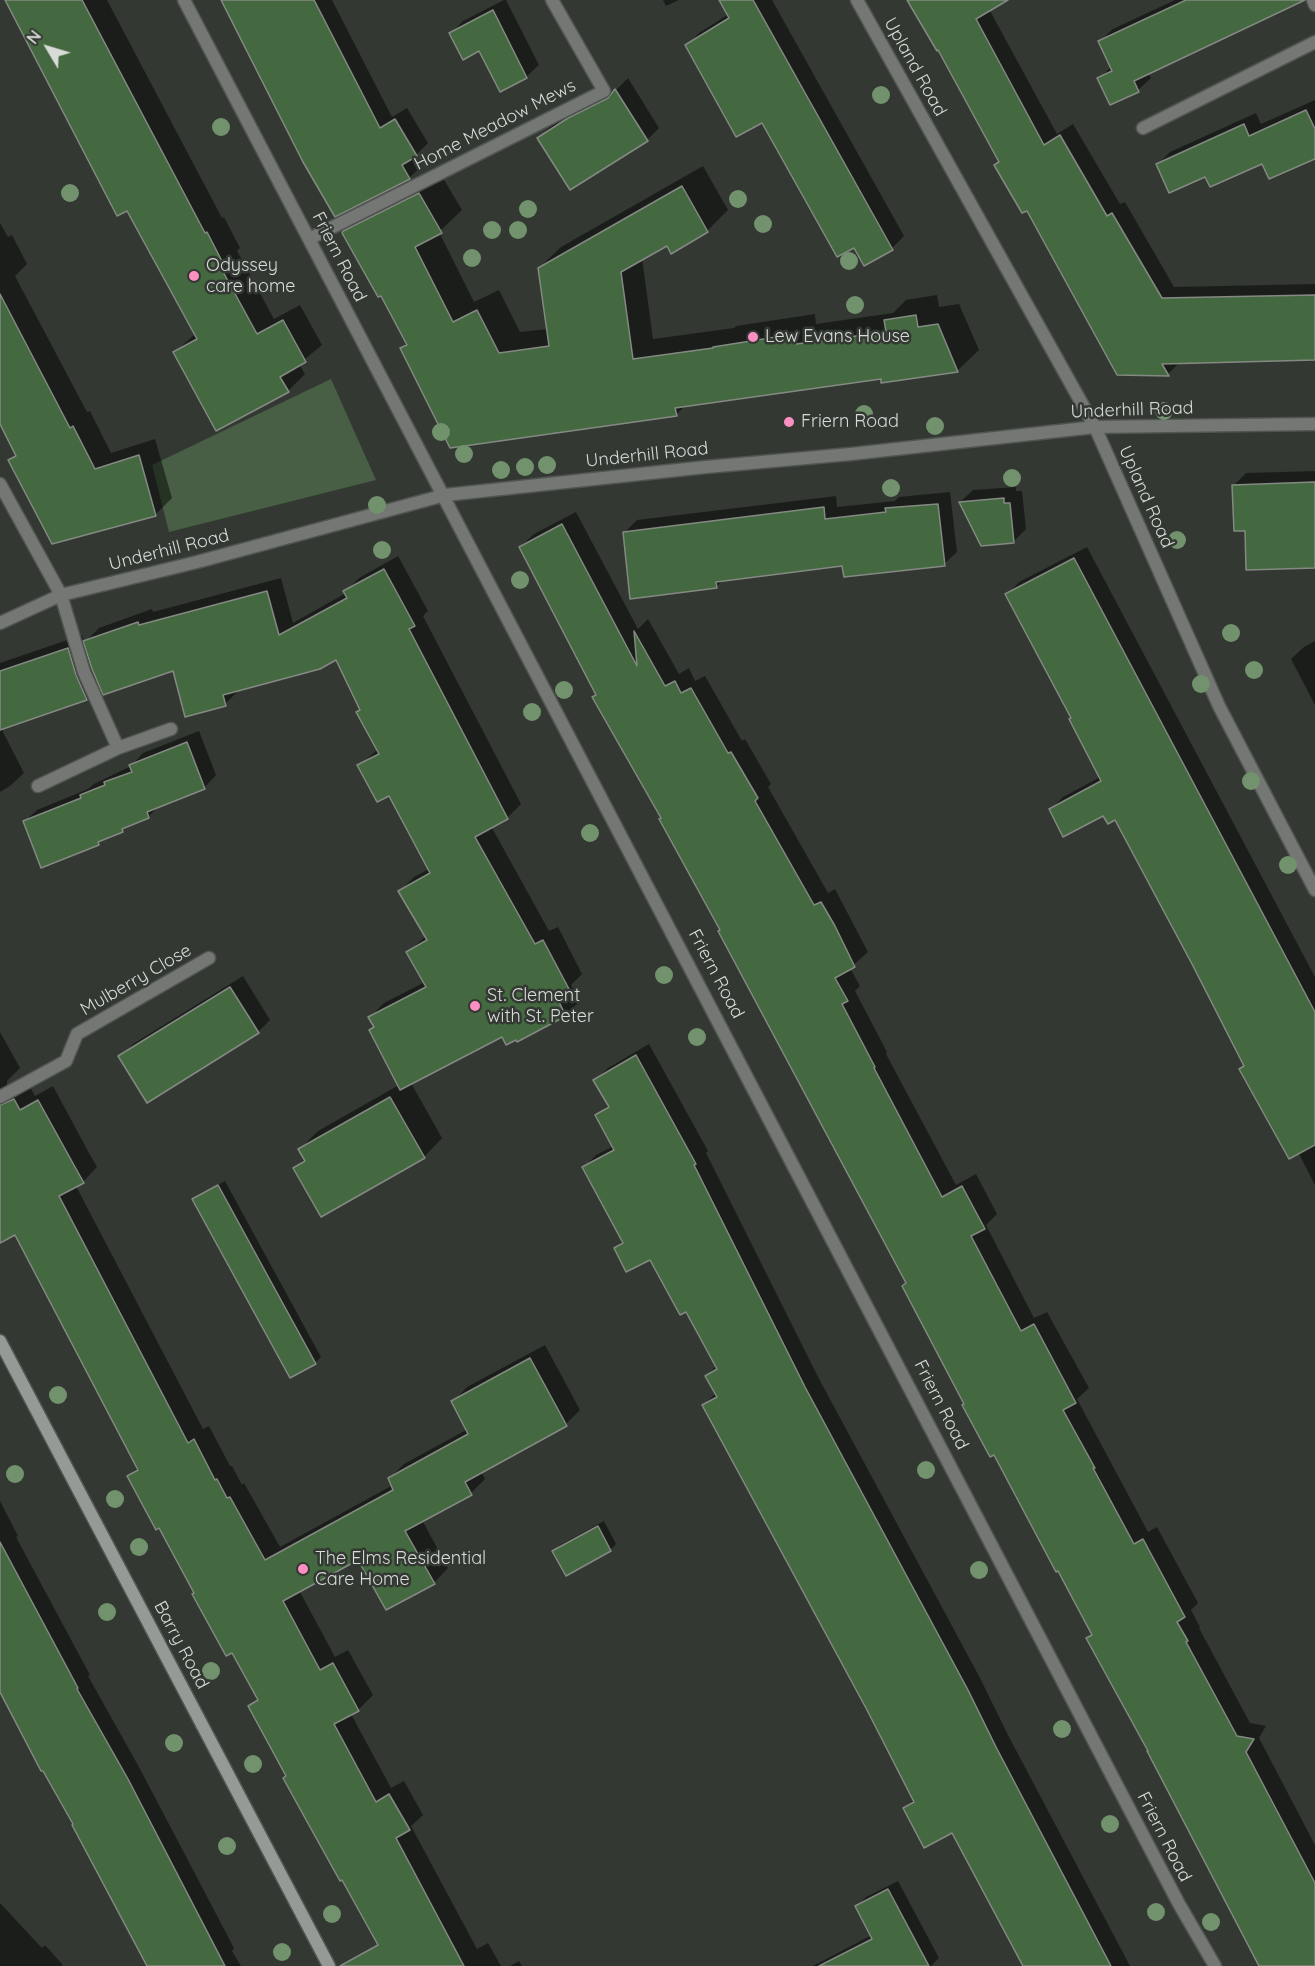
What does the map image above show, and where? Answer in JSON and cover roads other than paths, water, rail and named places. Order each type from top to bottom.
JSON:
[{"type":"main road","name":"Barry Road","points":[[0,1341],[5,1361],[329,1966]]},
{"type":"street","name":"Friern Road","points":[[184,0],[900,1365],[1173,1893],[1215,1966]]},
{"type":"street","name":"Home Meadow Mews","points":[[309,239],[604,91],[552,0]]},
{"type":"street","name":"Upland Road","points":[[857,0],[1095,427],[1219,706],[1315,890]]},
{"type":"street","points":[[1313,0],[1315,5]]},
{"type":"street","points":[[1143,128],[1315,42]]},
{"type":"street","name":"Underhill Road","points":[[0,623],[61,596],[445,495],[1095,427],[1315,424]]},
{"type":"street","points":[[0,484],[61,596],[84,672],[118,748]]},
{"type":"street","points":[[38,786],[118,748],[171,729]]},
{"type":"street","name":"Mulberry Close","points":[[0,1097],[66,1061],[77,1034],[209,958]]},
{"type":"place","name":"Odyssey care home","points":[[194,276]]},
{"type":"place","name":"Lew Evans House","points":[[753,337]]},
{"type":"place","name":"Friern Road","points":[[789,422]]},
{"type":"place","name":"St. Clement with St. Peter","points":[[475,1006]]},
{"type":"place","name":"The Elms Residential Care Home","points":[[303,1569]]}]
